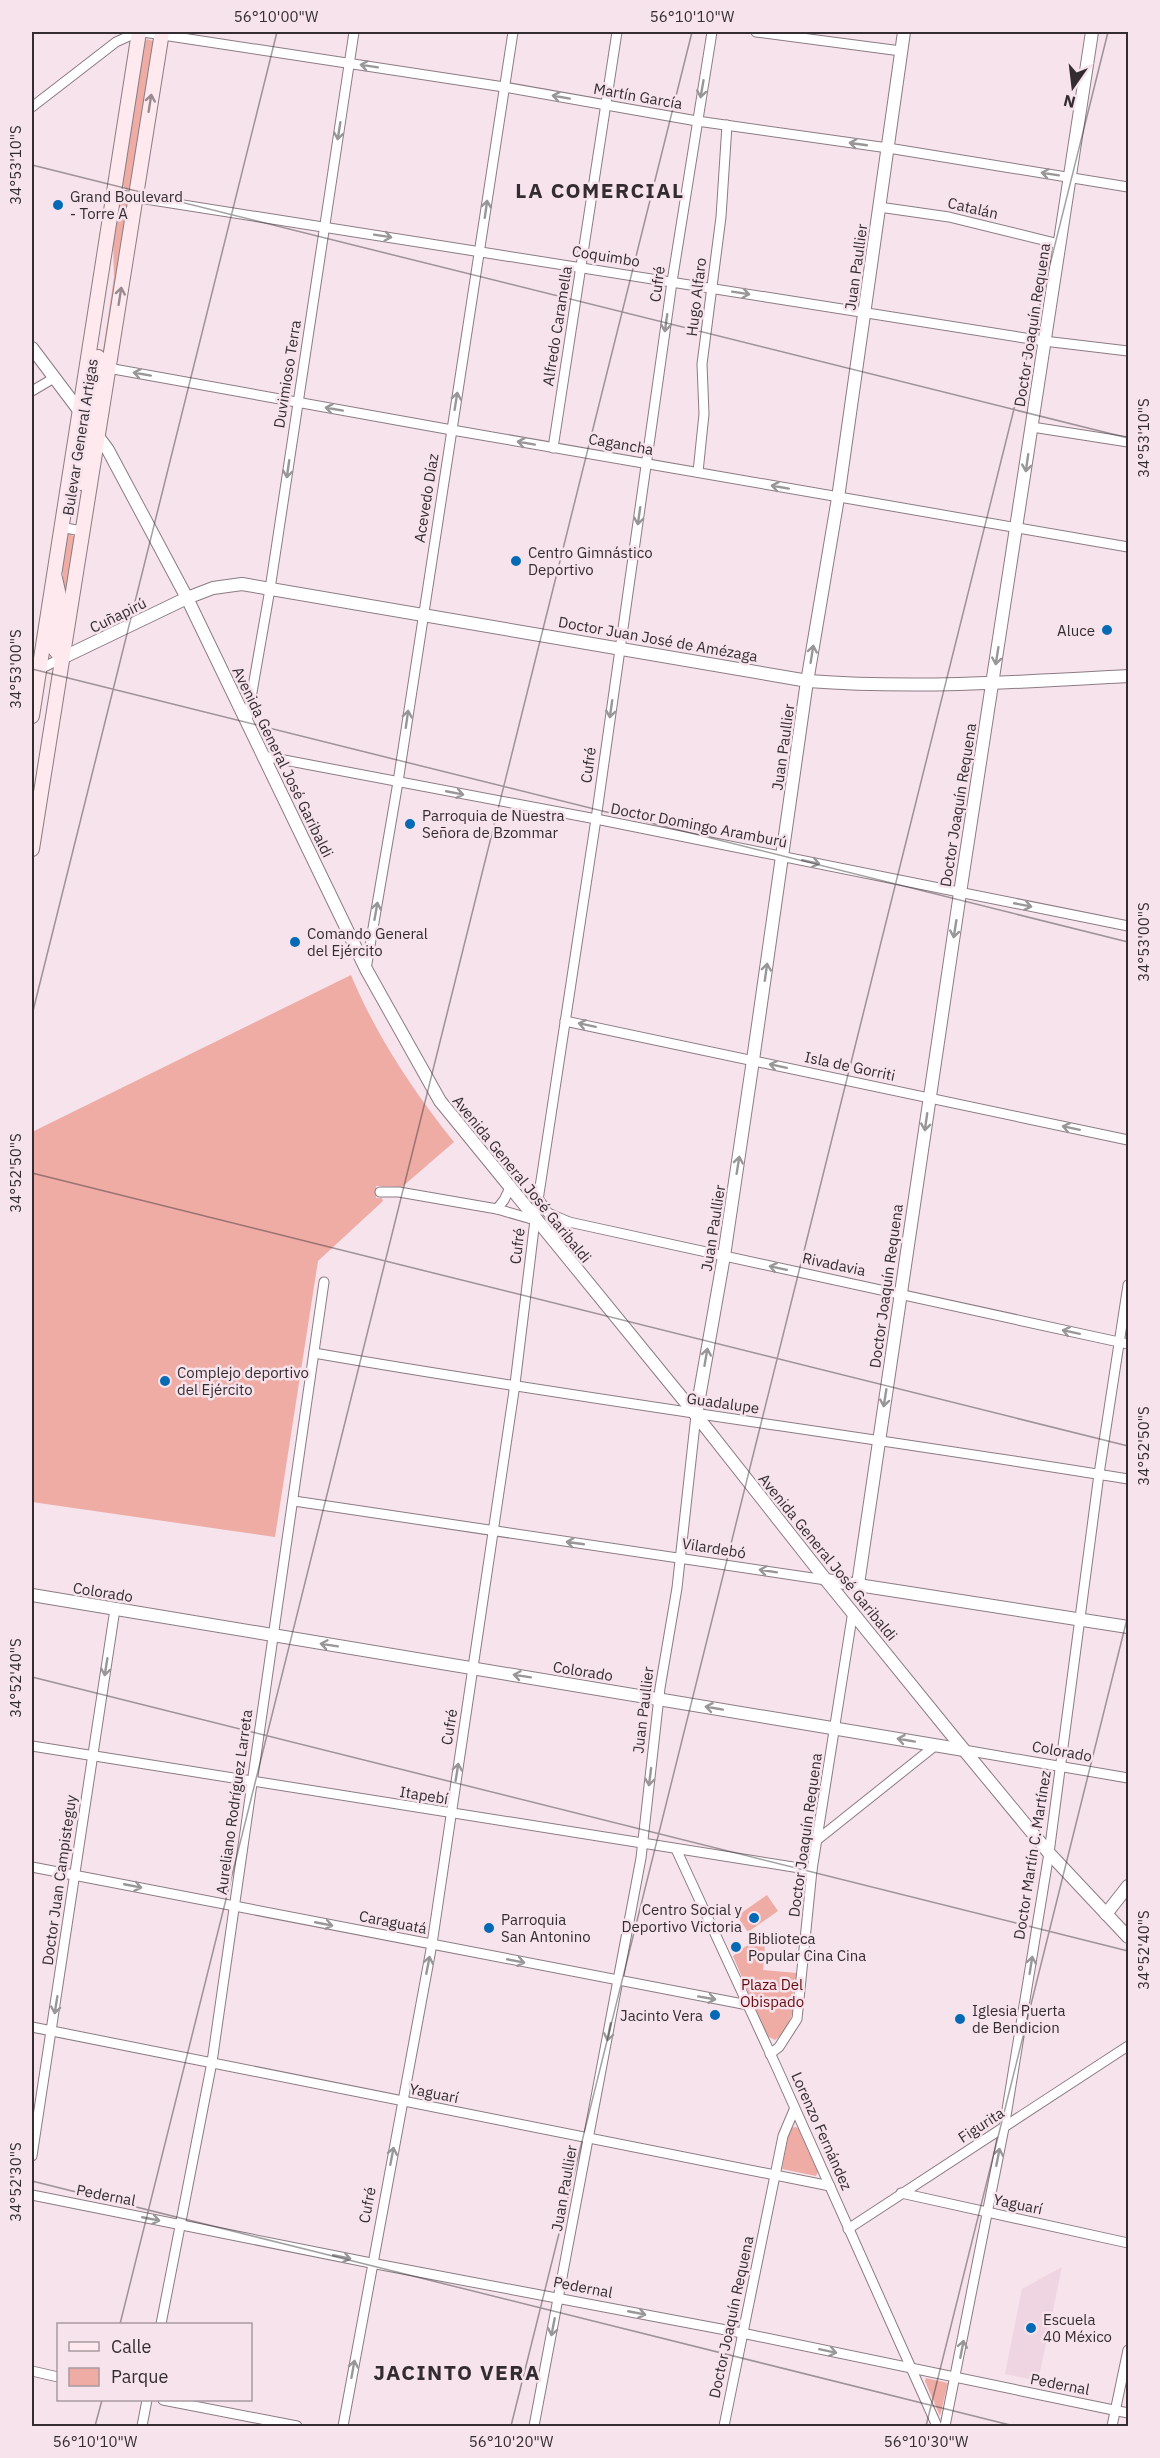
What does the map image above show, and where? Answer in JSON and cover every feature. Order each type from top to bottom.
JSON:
[{"type":"main road","name":"Bulevar General Artigas","points":[[32,716],[34,671],[80,411],[140,32]]},
{"type":"main road","name":"Bulevar General Artigas","points":[[32,849],[162,33]]},
{"type":"main road","points":[[99,437],[90,409],[109,283],[104,260]]},
{"type":"main road","points":[[80,411],[88,437],[81,488],[86,505]]},
{"type":"main road","points":[[53,570],[59,596],[53,647],[62,658]]},
{"type":"street","name":"Martín García","points":[[140,32],[162,33],[504,87],[697,122],[888,148],[1128,188]]},
{"type":"street","points":[[32,107],[116,42],[140,32]]},
{"type":"street","name":"Duvimioso Terra","points":[[247,721],[270,589],[354,32]]},
{"type":"street","name":"Acevedo Díaz","points":[[366,969],[398,782],[513,32]]},
{"type":"street","name":"Alfredo Caramella","points":[[553,448],[617,32]]},
{"type":"street","name":"Cufré","points":[[342,2427],[432,1944],[494,1530],[538,1198],[596,819],[672,282],[712,32]]},
{"type":"street","points":[[756,32],[901,51]]},
{"type":"street","name":"Juan Paullier","points":[[534,2427],[619,1982],[642,1844],[659,1698],[680,1558],[696,1415],[724,1256],[808,681],[838,498],[904,32]]},
{"type":"street","name":"Doctor Joaquín Requena","points":[[858,1584],[960,893],[1092,32]]},
{"type":"street","name":"Hugo Alfaro","points":[[698,472],[704,414],[702,364],[713,288],[727,125]]},
{"type":"street","name":"Coquimbo","points":[[114,194],[1044,341],[1128,351]]},
{"type":"street","name":"Catalán","points":[[879,207],[949,217],[1059,244]]},
{"type":"street","name":"Avenida General José Garibaldi","points":[[32,348],[114,460],[187,598],[366,969],[440,1101],[696,1415],[964,1750],[1049,1853],[1128,1936]]},
{"type":"street","name":"Cagancha","points":[[108,368],[1128,548]]},
{"type":"street","points":[[32,392],[54,378]]},
{"type":"street","points":[[1032,427],[1128,442]]},
{"type":"street","points":[[60,527],[82,531]]},
{"type":"street","name":"Doctor Juan José de Amézaga","points":[[187,598],[213,588],[242,584],[808,681],[859,685],[992,684],[1128,676]]},
{"type":"street","name":"Cuñapirú","points":[[62,658],[187,598]]},
{"type":"street","points":[[34,671],[62,658]]},
{"type":"street","name":"Doctor Domingo Aramburú","points":[[263,756],[596,819],[1128,926]]},
{"type":"street","name":"Isla de Gorriti","points":[[566,1021],[1128,1140]]},
{"type":"street","points":[[497,1209],[510,1188]]},
{"type":"street","points":[[380,1192],[399,1192],[497,1209],[535,1220]]},
{"type":"street","name":"Rivadavia","points":[[538,1198],[548,1213],[569,1222],[1124,1343]]},
{"type":"street","points":[[553,1241],[559,1226],[569,1222]]},
{"type":"street","name":"Aureliano Rodríguez Larreta","points":[[161,2323],[212,2062],[324,1282]]},
{"type":"street","name":"Doctor Martín C. Martínez","points":[[945,2427],[1004,2128],[1049,1853],[1099,1474],[1124,1343],[1128,1285]]},
{"type":"street","name":"Guadalupe","points":[[314,1353],[696,1415],[879,1440],[1128,1479]]},
{"type":"street","name":"Vilardebó","points":[[294,1501],[858,1584],[1128,1627]]},
{"type":"street","name":"Colorado","points":[[32,1595],[1128,1778]]},
{"type":"street","name":"Doctor Juan Campisteguy","points":[[32,2156],[115,1609]]},
{"type":"street","name":"Doctor Joaquín Requena","points":[[770,2054],[779,2047],[797,2019],[812,1870],[853,1611]]},
{"type":"street","points":[[817,1840],[936,1745]]},
{"type":"street","name":"Itapebí","points":[[32,1746],[253,1783],[812,1870]]},
{"type":"street","name":"Lorenzo Fernández","points":[[676,1849],[937,2427]]},
{"type":"street","name":"Caraguatá","points":[[32,1867],[619,1982],[748,2005]]},
{"type":"street","points":[[1106,1914],[1128,1886]]},
{"type":"street","name":"Yaguarí","points":[[32,2027],[830,2186]]},
{"type":"street","name":"Figurita","points":[[848,2229],[1128,2046]]},
{"type":"street","name":"Doctor Joaquín Requena","points":[[724,2427],[783,2136],[794,2110]]},
{"type":"street","name":"Yaguarí","points":[[901,2193],[1128,2243]]},
{"type":"street","name":"Pedernal","points":[[32,2195],[371,2263],[742,2333],[1128,2414]]},
{"type":"street","points":[[1112,2427],[1128,2350]]},
{"type":"street","points":[[32,2371],[57,2377]]},
{"type":"street","points":[[142,2427],[147,2401]]},
{"type":"street","points":[[169,2401],[297,2427]]},
{"type":"shaded area","points":[[1062,2267],[1038,2381],[1005,2374],[1022,2289]]},
{"type":"green space","points":[[147,39],[153,41],[154,45],[131,186],[127,190],[122,185],[144,43]]},
{"type":"green space","points":[[123,202],[129,205],[97,406],[94,412],[114,277],[113,242],[119,206]]},
{"type":"green space","points":[[68,533],[75,537],[59,637],[62,561]]},
{"type":"green space","name":"Complejo deportivo del Ejército","points":[[351,975],[396,1062],[454,1142],[402,1187],[376,1186],[376,1198],[382,1198],[383,1201],[318,1261],[275,1537],[32,1502],[32,1132]]},
{"type":"green space","points":[[767,1895],[778,1911],[748,1932],[737,1916]]},
{"type":"green space","name":"Plaza Del Obispado","points":[[766,1931],[763,1970],[797,1973],[791,2018],[782,2034],[775,2040],[767,2036],[733,1956]]},
{"type":"green space","points":[[790,2128],[798,2128],[818,2172],[816,2176],[782,2169],[789,2131]]},
{"type":"green space","points":[[926,2378],[948,2383],[940,2416],[925,2381]]},
{"type":"place","name":"Grand Boulevard - Torre A","points":[[58,205]]},
{"type":"place","name":"Centro Gimnástico Deportivo","points":[[516,561]]},
{"type":"place","name":"Aluce","points":[[1107,630]]},
{"type":"place","name":"Parroquia de Nuestra Señora de Bzommar","points":[[410,824]]},
{"type":"place","name":"Comando General del Ejército","points":[[295,942]]},
{"type":"place","name":"Complejo deportivo del Ejército","points":[[165,1381]]},
{"type":"place","name":"Centro Social y Deportivo Victoria","points":[[754,1918]]},
{"type":"place","name":"Parroquia San Antonino","points":[[489,1928]]},
{"type":"place","name":"Biblioteca Popular Cina Cina","points":[[736,1947]]},
{"type":"place","name":"Jacinto Vera","points":[[715,2015]]},
{"type":"place","name":"Iglesia Puerta de Bendicion","points":[[960,2019]]},
{"type":"place","name":"Escuela 40 México","points":[[1031,2328]]},
{"type":"district","name":"LA COMERCIAL","points":[[600,190]]},
{"type":"district","name":"JACINTO VERA","points":[[457,2372]]}]
